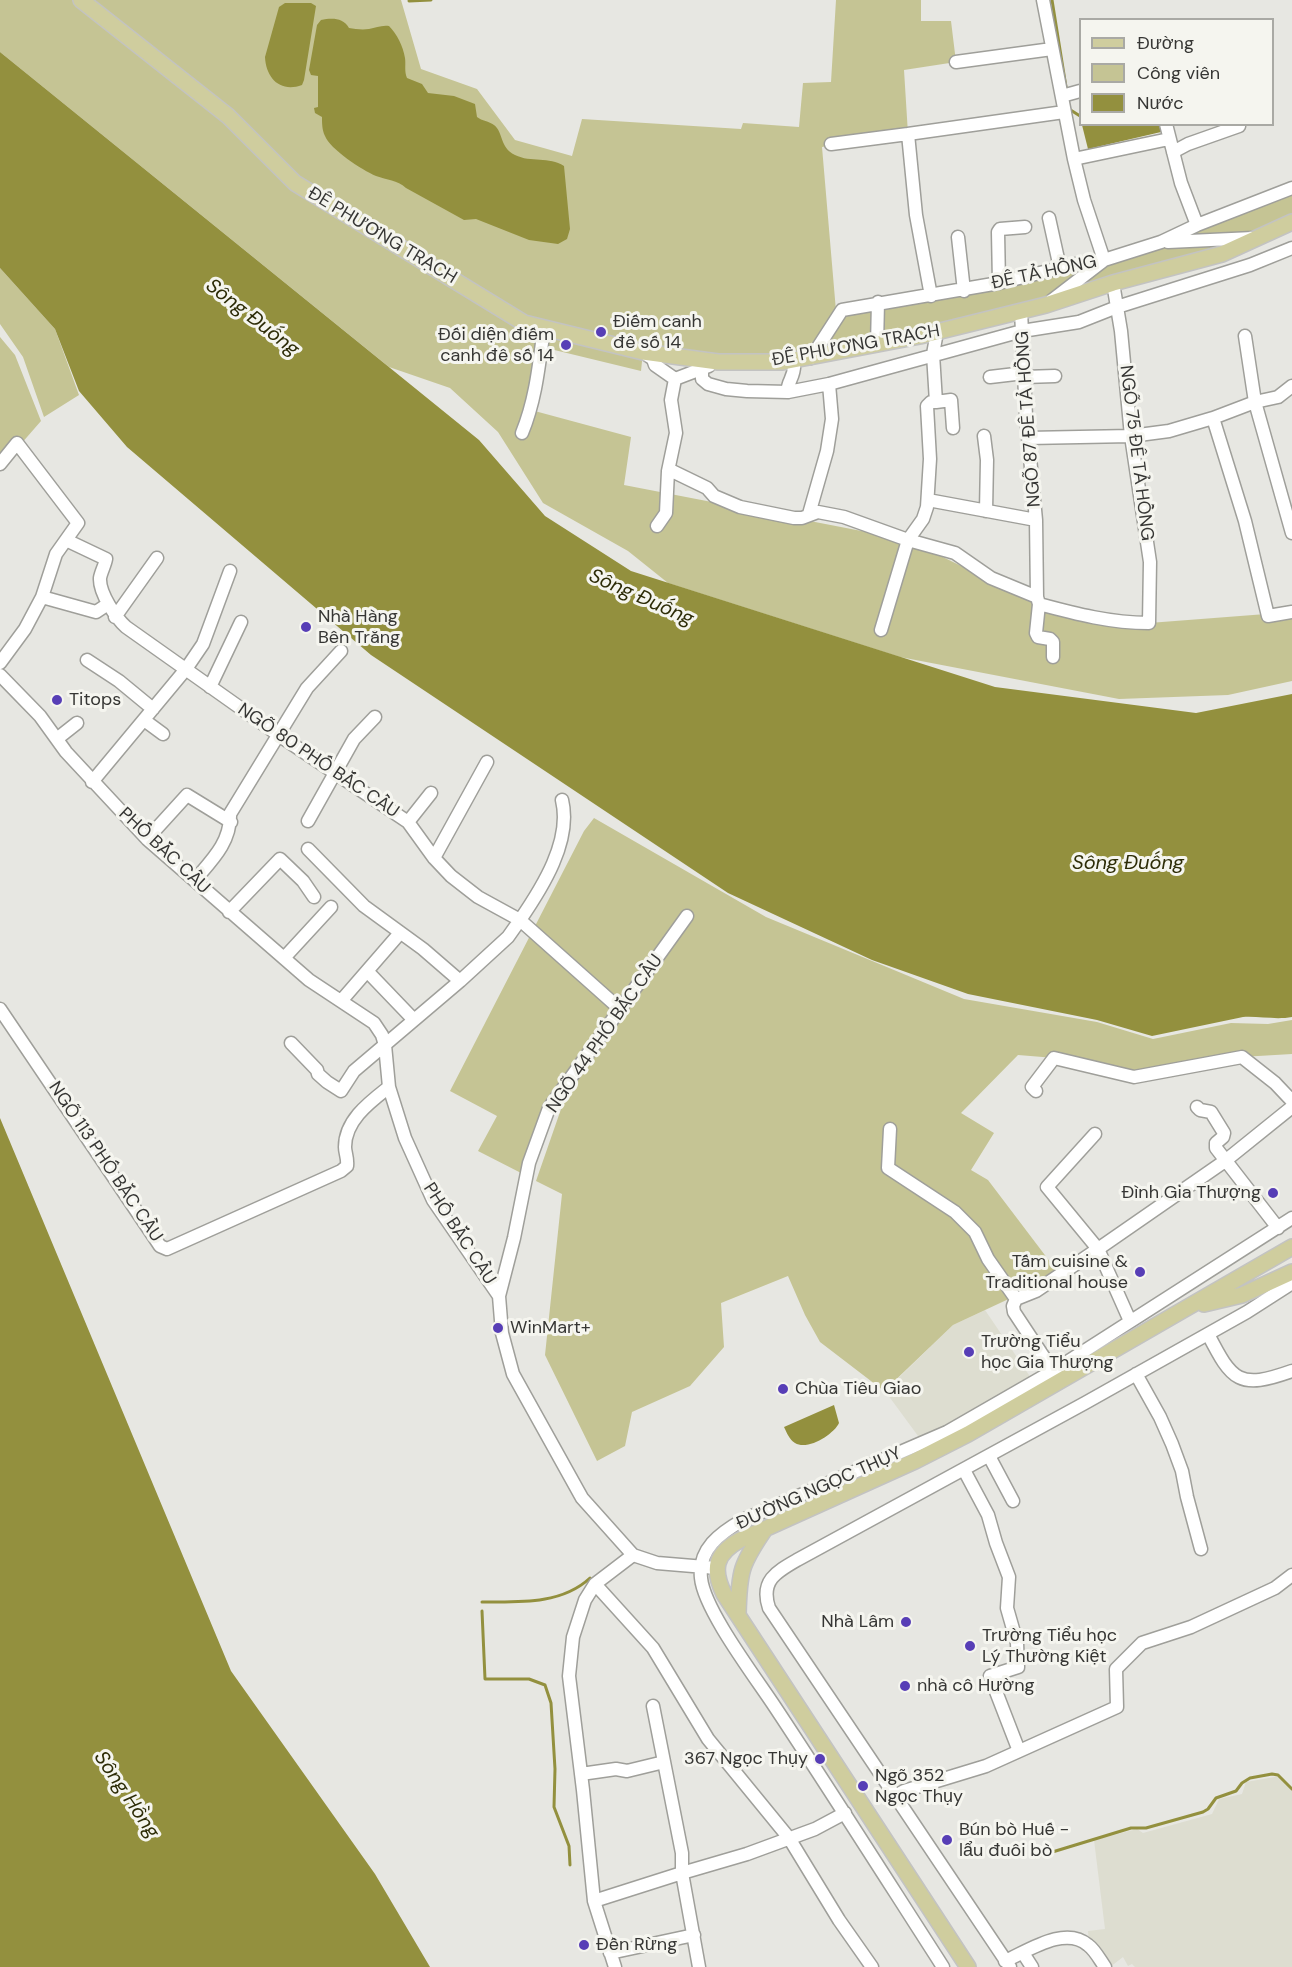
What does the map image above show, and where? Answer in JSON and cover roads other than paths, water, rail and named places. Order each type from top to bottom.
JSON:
[{"type":"main road","name":"ĐÊ PHƯƠNG TRẠCH","points":[[81,0],[228,116],[295,183],[524,323],[644,352],[718,362],[783,362],[877,345],[1046,305],[1113,283],[1222,254],[1292,222]]},
{"type":"main road","name":"ĐƯỜNG NGỌC THỤY","points":[[717,1568],[718,1560],[726,1549],[968,1434],[1292,1247]]},
{"type":"main road","points":[[1192,1306],[1242,1295],[1292,1272]]},
{"type":"main road","name":"ĐƯỜNG NGỌC THỤY","points":[[738,1615],[740,1573],[748,1554],[765,1529]]},
{"type":"main road","points":[[717,1568],[719,1585],[968,1967]]},
{"type":"street","points":[[1044,0],[1074,159],[1084,200],[1104,260],[1046,305]]},
{"type":"street","points":[[956,62],[1052,48]]},
{"type":"street","points":[[1062,96],[1079,91]]},
{"type":"street","points":[[831,144],[1064,112]]},
{"type":"street","points":[[1166,126],[1181,183],[1197,225]]},
{"type":"street","points":[[1173,152],[1188,144],[1239,126]]},
{"type":"street","points":[[908,134],[916,215],[931,295]]},
{"type":"street","points":[[1074,159],[1169,139]]},
{"type":"street","name":"ĐÊ TẢ HỒNG","points":[[811,358],[842,310],[878,302],[964,290],[1104,260],[1161,242],[1197,225],[1292,188]]},
{"type":"street","points":[[1049,218],[1060,268]]},
{"type":"street","points":[[999,283],[998,232],[1000,229],[1025,226]]},
{"type":"street","points":[[958,237],[964,290]]},
{"type":"street","points":[[1161,242],[1261,237]]},
{"type":"street","points":[[702,369],[702,379],[708,384],[726,389],[788,392],[829,384],[1022,331],[1079,322],[1117,307],[1250,265],[1292,248]]},
{"type":"street","name":"NGÕ 75 ĐÊ TẢ HỒNG","points":[[1038,600],[1078,615],[1124,623],[1149,623],[1150,561],[1131,436],[1113,283]]},
{"type":"street","points":[[877,345],[878,302]]},
{"type":"street","name":"NGÕ 87 ĐÊ TẢ HỒNG","points":[[1021,311],[1028,438],[1036,524],[1038,600],[1036,633],[1038,637],[1050,639],[1053,642],[1053,657]]},
{"type":"street","points":[[522,433],[531,410],[540,370],[544,328]]},
{"type":"street","points":[[936,402],[933,354],[937,332]]},
{"type":"street","points":[[1245,336],[1255,402],[1292,533]]},
{"type":"street","points":[[644,352],[652,359],[655,366],[675,379]]},
{"type":"street","points":[[788,392],[787,387],[795,372],[794,361]]},
{"type":"street","points":[[675,379],[718,362]]},
{"type":"street","points":[[990,377],[1055,376]]},
{"type":"street","points":[[657,526],[666,513],[668,471],[676,433],[670,400],[675,379]]},
{"type":"street","points":[[809,514],[827,451],[832,419],[829,384]]},
{"type":"street","points":[[1028,438],[1131,436],[1169,431],[1255,402],[1278,397],[1292,386]]},
{"type":"street","points":[[881,630],[908,540],[923,519],[928,500],[930,459],[927,406],[931,402],[951,400],[954,428]]},
{"type":"street","points":[[1213,418],[1245,520],[1268,616],[1292,612]]},
{"type":"street","points":[[984,436],[987,460],[986,511]]},
{"type":"street","points":[[0,464],[17,443],[78,523],[56,554],[42,597],[25,629],[0,663]]},
{"type":"street","points":[[668,471],[708,488],[714,496],[740,507],[794,518],[802,518],[818,512],[844,517],[955,554],[991,578],[1038,600]]},
{"type":"street","points":[[928,500],[986,511],[1036,524]]},
{"type":"street","name":"NGÕ 80 PHỐ BẮC CẦU","points":[[66,540],[106,560],[100,579],[108,604],[126,627],[280,736],[408,822],[434,858],[452,876],[478,897],[520,920],[621,1010]]},
{"type":"street","points":[[116,617],[157,558]]},
{"type":"street","points":[[92,782],[186,669],[203,644],[230,571]]},
{"type":"street","points":[[42,597],[96,612],[108,604]]},
{"type":"street","points":[[210,687],[240,622]]},
{"type":"street","points":[[195,879],[222,848],[231,822],[231,814],[308,688],[340,651]]},
{"type":"street","points":[[87,660],[119,681],[153,709]]},
{"type":"street","name":"PHỐ BẮC CẦU","points":[[0,675],[40,716],[66,752],[92,782],[147,839],[309,980],[374,1023],[385,1045],[389,1087],[405,1138],[434,1200],[500,1296],[502,1332],[513,1374],[582,1498],[633,1555]]},
{"type":"street","points":[[308,821],[354,739],[375,717]]},
{"type":"street","points":[[144,720],[163,734]]},
{"type":"street","points":[[58,738],[76,723]]},
{"type":"street","points":[[434,858],[487,762]]},
{"type":"street","points":[[408,822],[431,793]]},
{"type":"street","points":[[147,839],[187,795],[231,822]]},
{"type":"street","points":[[291,1043],[318,1074],[341,1091],[354,1071],[508,937],[545,881],[564,822],[562,800]]},
{"type":"street","points":[[308,849],[364,906],[423,949],[460,981]]},
{"type":"street","points":[[229,912],[280,859],[303,881],[314,897]]},
{"type":"street","points":[[284,958],[331,907]]},
{"type":"street","name":"NGÕ 44 PHỐ BẮC CẦU","points":[[500,1296],[529,1163],[549,1108],[687,916]]},
{"type":"street","points":[[341,1001],[400,933]]},
{"type":"street","points":[[367,971],[414,1020]]},
{"type":"street","name":"NGÕ 113 PHỐ BẮC CẦU","points":[[0,1009],[160,1246],[167,1249],[341,1171],[347,1166],[348,1157],[345,1148],[350,1124],[389,1087]]},
{"type":"street","points":[[1036,1091],[1032,1087],[1054,1058],[1134,1077],[1242,1057],[1275,1083],[1292,1101]]},
{"type":"street","points":[[1197,1107],[1200,1110],[1211,1112],[1224,1133],[1216,1143],[1216,1148],[1278,1228]]},
{"type":"street","points":[[1053,1371],[1014,1312],[1012,1306],[1016,1299],[1036,1291],[1226,1161],[1292,1107]]},
{"type":"street","points":[[890,1129],[888,1168],[955,1212],[975,1232],[988,1259],[1016,1299]]},
{"type":"street","points":[[1095,1134],[1047,1187],[1098,1250],[1131,1321]]},
{"type":"street","name":"ĐƯỜNG NGỌC THỤY","points":[[701,1566],[706,1551],[713,1542],[743,1520],[947,1432],[1053,1371],[1292,1218]]},
{"type":"street","points":[[1105,1967],[1088,1945],[1070,1938],[1052,1940],[1023,1953],[1007,1964],[768,1608],[767,1590],[778,1571],[1208,1334],[1292,1283]]},
{"type":"street","points":[[1208,1334],[1223,1364],[1233,1374],[1257,1380],[1276,1377],[1292,1371]]},
{"type":"street","points":[[1136,1374],[1160,1417],[1179,1462],[1201,1549]]},
{"type":"street","points":[[989,1456],[1013,1501]]},
{"type":"street","points":[[964,1470],[988,1515],[1010,1581],[1007,1608],[1017,1643],[1018,1667],[990,1676],[1019,1751]]},
{"type":"street","points":[[615,1967],[594,1901],[568,1676],[573,1637],[585,1600],[595,1584],[633,1555],[657,1563],[717,1568]]},
{"type":"street","points":[[701,1566],[701,1584],[718,1621],[943,1967]]},
{"type":"street","points":[[896,1796],[904,1791],[986,1766],[1117,1707],[1116,1669],[1142,1643],[1191,1627],[1275,1588],[1292,1575]]},
{"type":"street","points":[[595,1584],[652,1648],[708,1739],[789,1838],[839,1920],[872,1967]]},
{"type":"street","points":[[652,1706],[682,1853],[682,1873],[699,1967]]},
{"type":"street","points":[[581,1774],[616,1769],[627,1771],[664,1762]]},
{"type":"street","points":[[594,1901],[747,1854],[815,1829],[845,1813]]},
{"type":"street","points":[[610,1953],[694,1935]]},
{"type":"street","points":[[1023,1953],[1032,1967]]},
{"type":"water","points":[[285,3],[311,3],[316,6],[304,80],[302,85],[294,87],[281,85],[271,77],[265,57],[279,7]]},
{"type":"water","points":[[336,19],[344,22],[349,28],[359,29],[389,26],[403,49],[407,78],[422,84],[428,93],[454,96],[475,104],[477,117],[497,128],[506,148],[515,155],[527,159],[552,161],[564,166],[570,229],[567,239],[558,244],[529,240],[476,219],[464,220],[399,183],[370,173],[340,153],[325,136],[322,117],[315,113],[314,108],[318,107],[318,76],[311,75],[309,70],[317,25],[321,20]]},
{"type":"water","name":"Sông Đuống","points":[[0,52],[479,440],[545,516],[631,571],[995,687],[1196,713],[1292,694],[1292,1017],[1243,1017],[1152,1036],[1097,1020],[968,994],[872,960],[728,893],[371,655],[127,447],[79,391],[55,329],[0,268]]},
{"type":"water","points":[[1082,126],[1159,126],[1161,132],[1088,149]]},
{"type":"water","name":"Sông Hồng","points":[[0,1118],[231,1671],[375,1874],[430,1967],[0,1967]]},
{"type":"water","points":[[834,1405],[839,1423],[832,1432],[807,1445],[795,1443],[790,1438],[784,1427]]},
{"type":"waterway","points":[[409,1],[431,0]]},
{"type":"waterway","points":[[1052,0],[1066,87]]},
{"type":"waterway","points":[[1069,109],[1079,115]]},
{"type":"waterway","points":[[482,1602],[524,1602],[553,1597],[579,1587],[590,1578]]},
{"type":"waterway","points":[[482,1611],[485,1679],[529,1679],[545,1685],[551,1703],[555,1769],[554,1807],[569,1846],[570,1865]]},
{"type":"waterway","points":[[1036,1857],[1131,1828],[1146,1828],[1203,1812],[1216,1798],[1236,1791],[1250,1778],[1278,1775],[1292,1789]]},
{"type":"place","name":"Điếm canh đê số 14","points":[[601,332]]},
{"type":"place","name":"Đối diện điếm canh đê số 14","points":[[566,345]]},
{"type":"place","name":"Nhà Hàng Bên Trăng","points":[[306,627]]},
{"type":"place","name":"Titops","points":[[57,700]]},
{"type":"place","name":"Đình Gia Thượng","points":[[1273,1193]]},
{"type":"place","name":"Tấm cuisine & Traditional house","points":[[1140,1272]]},
{"type":"place","name":"WinMart+","points":[[498,1328]]},
{"type":"place","name":"Trường Tiểu học Gia Thượng","points":[[969,1352]]},
{"type":"place","name":"Chùa Tiêu Giao","points":[[783,1389]]},
{"type":"place","name":"Nhà Lâm","points":[[906,1622]]},
{"type":"place","name":"Trường Tiểu học Lý Thường Kiệt","points":[[970,1646]]},
{"type":"place","name":"nhà cô Hường","points":[[905,1686]]},
{"type":"place","name":"367 Ngọc Thụy","points":[[820,1759]]},
{"type":"place","name":"Ngõ 352 Ngọc Thụy","points":[[863,1786]]},
{"type":"place","name":"Bún bò Huế - lẩu đuôi bò","points":[[947,1840]]},
{"type":"place","name":"Đền Rừng","points":[[584,1945]]}]
